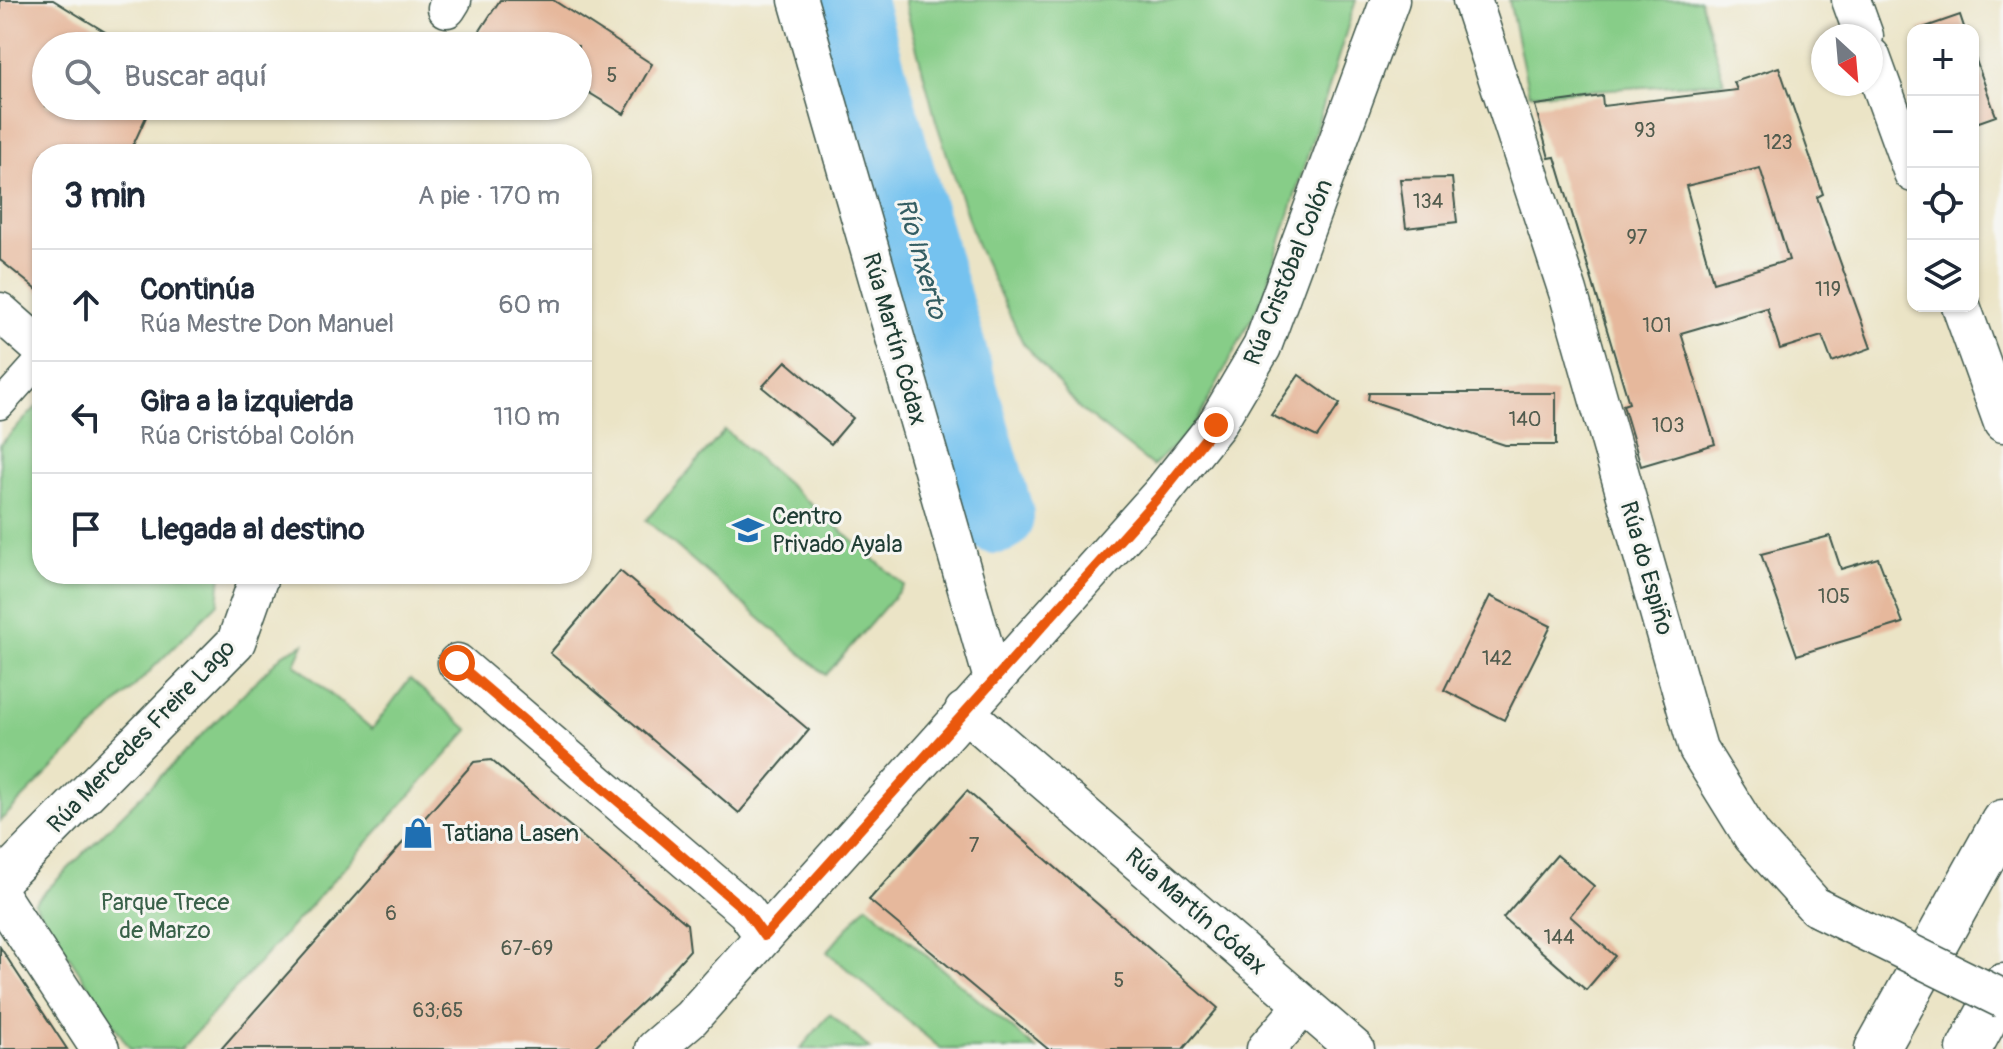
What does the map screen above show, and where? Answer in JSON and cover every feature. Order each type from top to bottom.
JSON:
[{"type":"highway","points":[[1877,1049],[2003,822]]},
{"type":"highway","points":[[1969,1049],[2003,986]]},
{"type":"street","name":"Rúa Martín Códax","points":[[798,0],[993,679]]},
{"type":"street","name":"Rúa Cristóbal Colón","points":[[655,1049],[691,1018],[1191,460],[1240,388],[1278,309],[1390,0]]},
{"type":"street","name":"Rúa do Espiño","points":[[1472,0],[1568,292],[1698,749],[1752,836],[1816,907],[2003,999]]},
{"type":"street","points":[[1851,0],[1860,24]]},
{"type":"street","points":[[1883,90],[1911,168]]},
{"type":"street","points":[[0,312],[32,340]]},
{"type":"street","points":[[1963,312],[2003,423]]},
{"type":"street","points":[[0,405],[32,369]]},
{"type":"street","name":"Rúa Mercedes Freire Lago","points":[[0,881],[236,642],[258,584]]},
{"type":"street","points":[[457,663],[746,911],[764,936]]},
{"type":"street","name":"Rúa Martín Códax","points":[[964,711],[1351,1048]]},
{"type":"street","points":[[0,896],[100,1049]]},
{"type":"street","points":[[1266,1049],[1304,1005]]},
{"type":"green space","points":[[904,0],[1356,0],[1264,295],[1194,427],[1153,466],[1080,409],[1023,343],[977,246],[936,121]]},
{"type":"green space","points":[[1509,0],[1700,0],[1724,82],[1529,94]]},
{"type":"green space","points":[[32,411],[32,584],[220,584],[218,603],[0,821],[0,445]]},
{"type":"green space","points":[[725,430],[904,585],[826,675],[646,520]]},
{"type":"green space","name":"Parque Trece de Marzo","points":[[304,644],[295,664],[372,729],[410,679],[469,730],[181,1049],[130,1049],[34,903],[283,654]]},
{"type":"green space","points":[[867,905],[1036,1049],[941,1049],[827,952]]},
{"type":"green space","points":[[830,1014],[870,1049],[800,1049]]},
{"type":"building","points":[[0,0],[53,0],[105,32],[32,32],[32,120],[145,120],[134,144],[32,144],[32,286],[0,260]]},
{"type":"building","points":[[500,0],[553,0],[652,64],[624,114],[592,95],[592,32],[479,32]]},
{"type":"building","points":[[1960,15],[1963,24],[1934,24]]},
{"type":"building","points":[[1779,67],[1823,194],[1817,197],[1871,348],[1832,362],[1822,336],[1780,349],[1767,308],[1681,333],[1715,444],[1641,466],[1623,405],[1629,403],[1555,157],[1549,158],[1535,105],[1602,96],[1603,106],[1737,90],[1734,82]],"holes":[[[1760,168],[1789,260],[1713,282],[1686,186]]]},
{"type":"building","points":[[1979,69],[1996,116],[1979,122]]},
{"type":"building","points":[[1452,178],[1457,222],[1406,228],[1400,179]]},
{"type":"building","points":[[786,361],[853,418],[831,444],[762,387]]},
{"type":"building","points":[[1299,375],[1340,404],[1317,437],[1271,415]]},
{"type":"building","points":[[1369,393],[1556,393],[1556,445],[1505,445],[1368,400]]},
{"type":"building","points":[[1830,536],[1841,569],[1878,558],[1903,623],[1797,655],[1761,554]]},
{"type":"building","points":[[620,571],[809,730],[739,813],[550,653]]},
{"type":"building","points":[[1490,596],[1551,626],[1504,720],[1444,690]]},
{"type":"building","points":[[491,760],[687,924],[690,950],[651,994],[592,1049],[221,1049],[474,762]]},
{"type":"building","points":[[967,791],[1218,1008],[1183,1049],[1048,1049],[869,900]]},
{"type":"building","points":[[1557,855],[1594,886],[1570,916],[1615,956],[1586,990],[1503,918]]},
{"type":"building","points":[[0,947],[67,1049],[0,1049]]},
{"type":"waterway","name":"Río Inxerto","points":[[847,0],[996,516]]},
{"type":"place","name":"Centro Privado Ayala","points":[[748,530]]},
{"type":"place","name":"Tatiana Lasen","points":[[418,833]]},
{"type":"route","points":[[457,663],[746,911],[764,936],[1161,494],[1216,425]]}]
